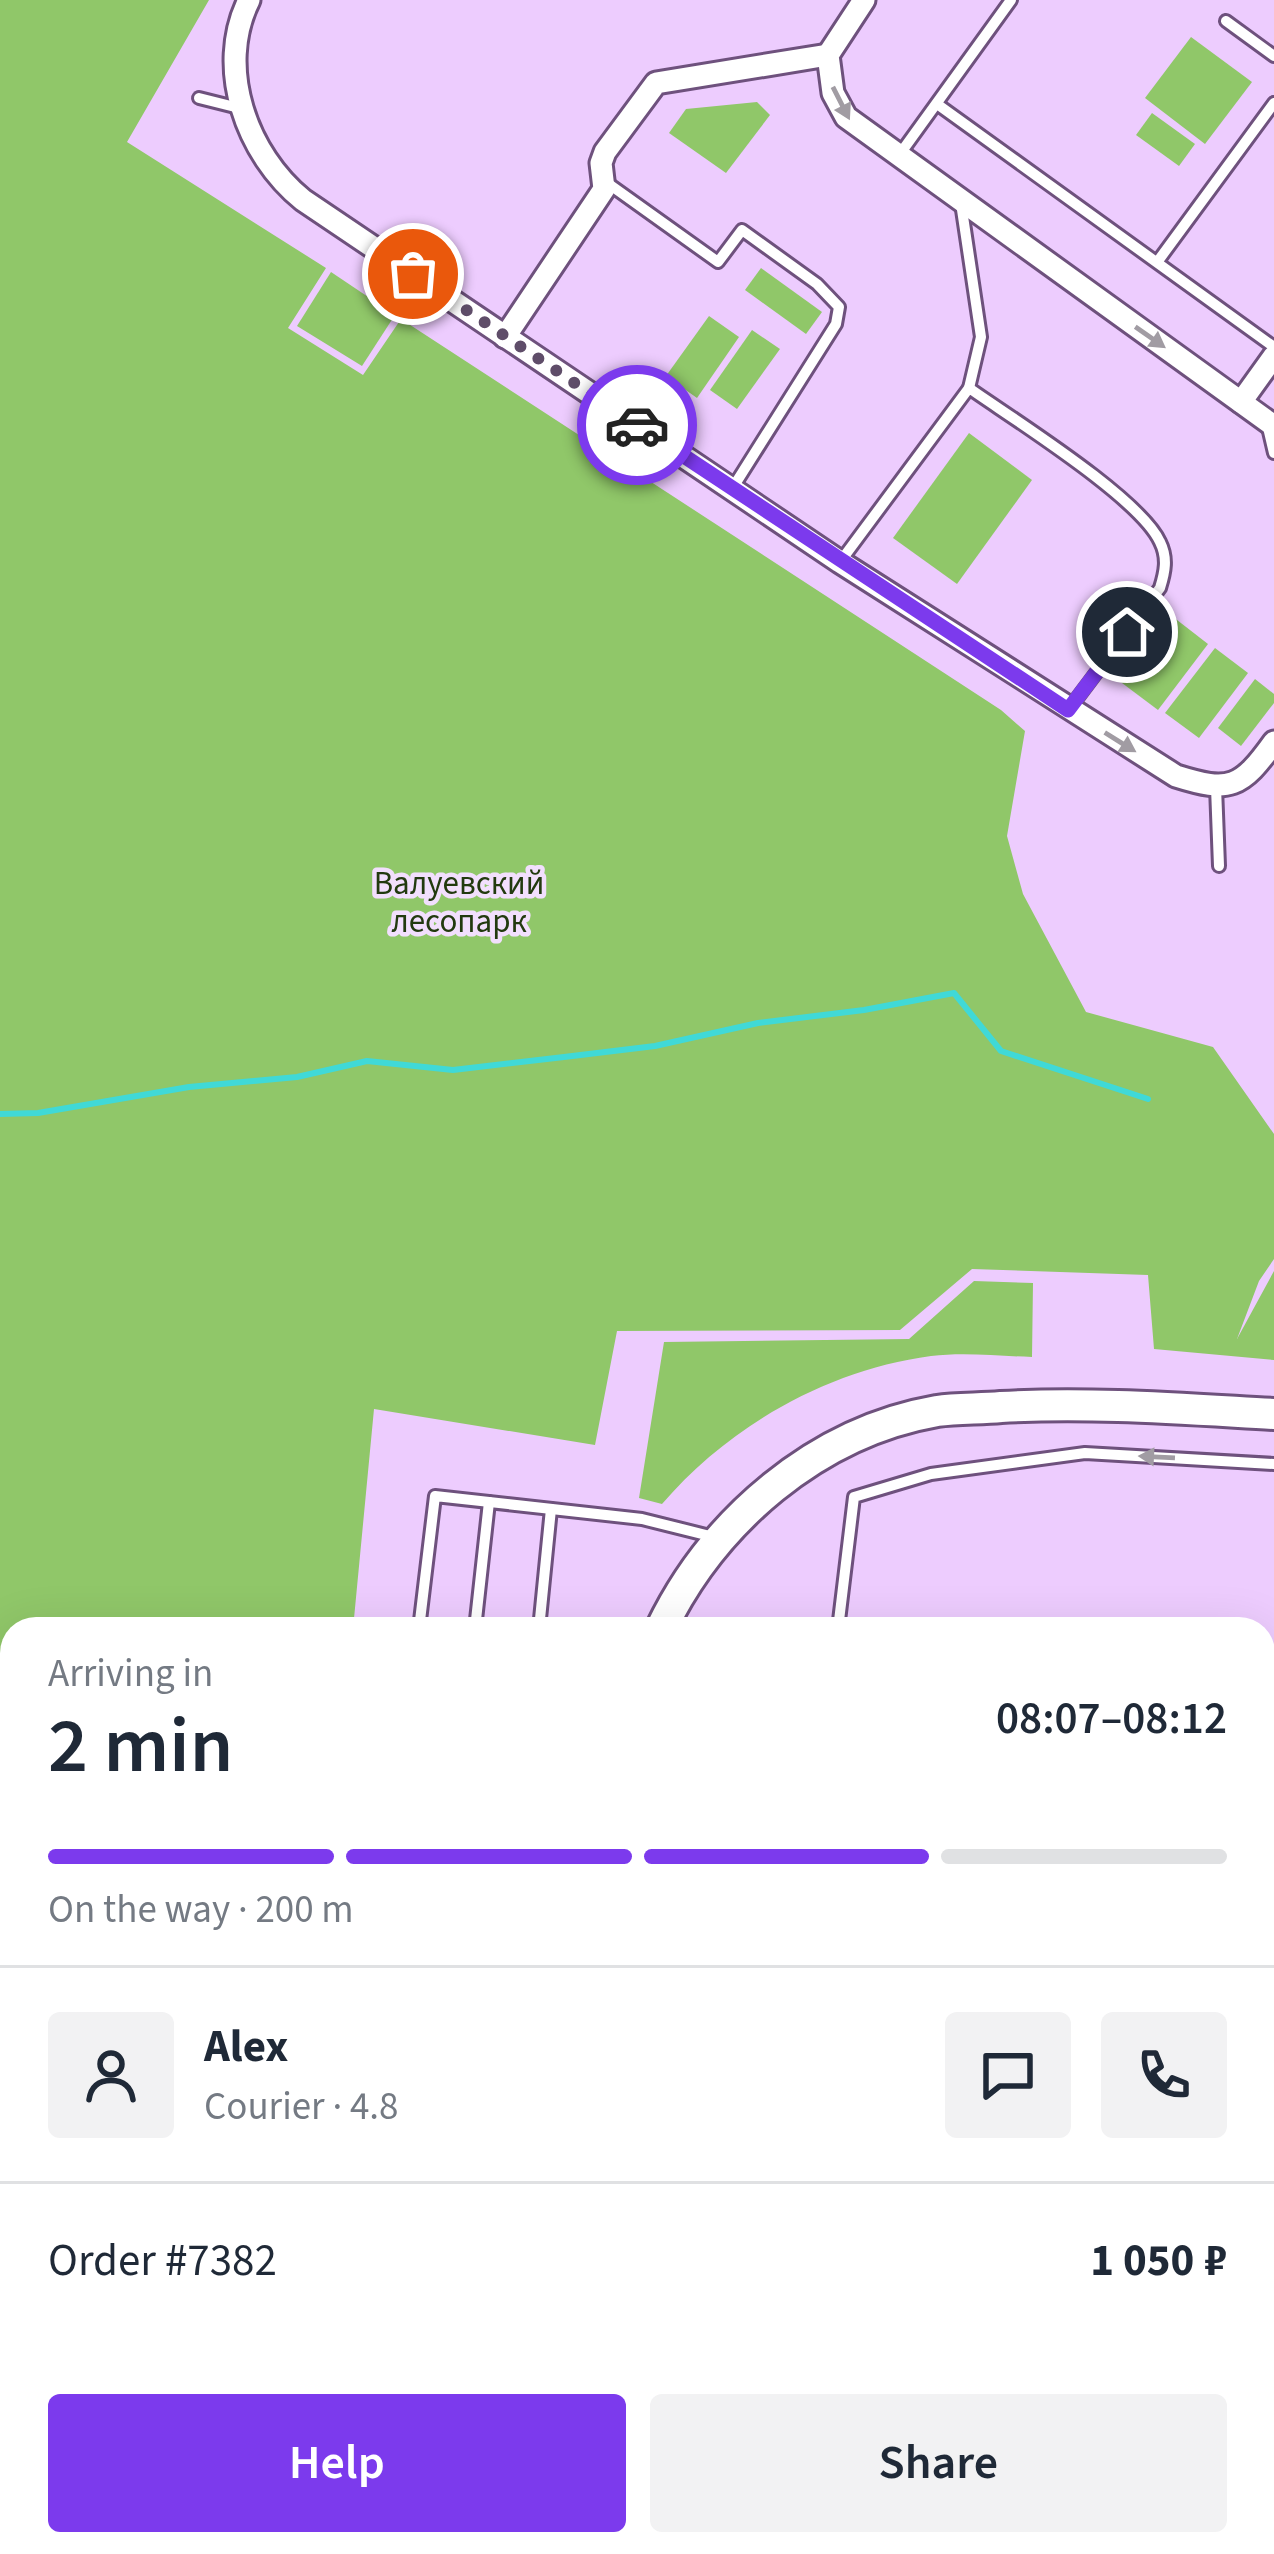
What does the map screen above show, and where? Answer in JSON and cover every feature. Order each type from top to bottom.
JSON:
[{"type":"main road","points":[[667,1617],[692,1570],[762,1496],[819,1456],[874,1430],[937,1411],[1063,1403],[1274,1414]]},
{"type":"street","points":[[249,0],[240,17],[237,42],[242,109],[258,151],[289,189],[1171,783],[1231,786],[1246,778],[1274,742]]},
{"type":"street","points":[[864,0],[828,55],[833,93],[841,111],[897,158],[1270,423]]},
{"type":"street","points":[[505,337],[604,189],[604,152],[656,83],[828,55]]},
{"type":"street","points":[[1241,402],[1274,356]]},
{"type":"lane","points":[[897,158],[1011,0]]},
{"type":"lane","points":[[1226,21],[1274,56]]},
{"type":"lane","points":[[199,98],[242,109]]},
{"type":"lane","points":[[1158,261],[1274,103]]},
{"type":"lane","points":[[937,104],[1274,346]]},
{"type":"lane","points":[[603,180],[718,262],[742,230],[835,299],[836,324],[732,489]]},
{"type":"lane","points":[[840,562],[969,388],[981,337],[961,203]]},
{"type":"lane","points":[[759,243],[769,230]]},
{"type":"lane","points":[[806,276],[814,263]]},
{"type":"lane","points":[[969,388],[1138,513],[1163,548],[1166,566],[1160,588],[1068,710]]},
{"type":"lane","points":[[1270,423],[1274,453]]},
{"type":"lane","points":[[1216,788],[1219,866]]},
{"type":"lane","points":[[839,1617],[854,1497],[931,1474],[1085,1453],[1274,1464]]},
{"type":"lane","points":[[420,1617],[435,1496],[642,1519],[718,1538]]},
{"type":"lane","points":[[477,1617],[489,1502]]},
{"type":"lane","points":[[539,1617],[551,1509]]},
{"type":"green space","name":"Валуевский лесопарк","points":[[0,0],[209,0],[127,142],[326,268],[288,328],[363,375],[401,319],[1001,710],[1025,731],[1007,836],[1023,894],[1086,1012],[1213,1047],[1274,1134],[1274,1259],[1259,1281],[1237,1339],[1274,1271],[1274,1360],[1154,1349],[1148,1275],[972,1269],[900,1330],[617,1331],[595,1445],[374,1409],[354,1617],[0,1617]]},
{"type":"green space","points":[[1191,37],[1252,82],[1205,144],[1145,98]]},
{"type":"green space","points":[[757,102],[770,115],[726,173],[669,133],[686,109]]},
{"type":"green space","points":[[1152,113],[1195,144],[1179,166],[1136,135]]},
{"type":"green space","points":[[761,268],[822,312],[806,334],[745,290]]},
{"type":"green space","points":[[331,272],[395,315],[362,366],[297,326]]},
{"type":"green space","points":[[709,316],[739,337],[697,398],[666,376]]},
{"type":"green space","points":[[752,330],[780,349],[737,409],[710,390]]},
{"type":"green space","points":[[969,433],[1032,480],[957,584],[893,538]]},
{"type":"green space","points":[[1168,613],[1208,644],[1158,710],[1118,680]]},
{"type":"green space","points":[[1215,648],[1248,673],[1199,738],[1165,713]]},
{"type":"green space","points":[[1255,679],[1274,694],[1274,703],[1241,746],[1218,728]]},
{"type":"green space","points":[[974,1281],[1033,1283],[1032,1357],[931,1356],[855,1374],[818,1388],[749,1427],[662,1504],[639,1498],[664,1342],[909,1339]]},
{"type":"waterway","points":[[0,1114],[38,1113],[189,1087],[297,1077],[367,1061],[453,1070],[655,1046],[758,1023],[954,993],[1001,1051],[1148,1099]]},
{"type":"way so far","points":[[413,274],[637,425]]},
{"type":"route","points":[[637,425],[1068,710],[1127,632]]}]
